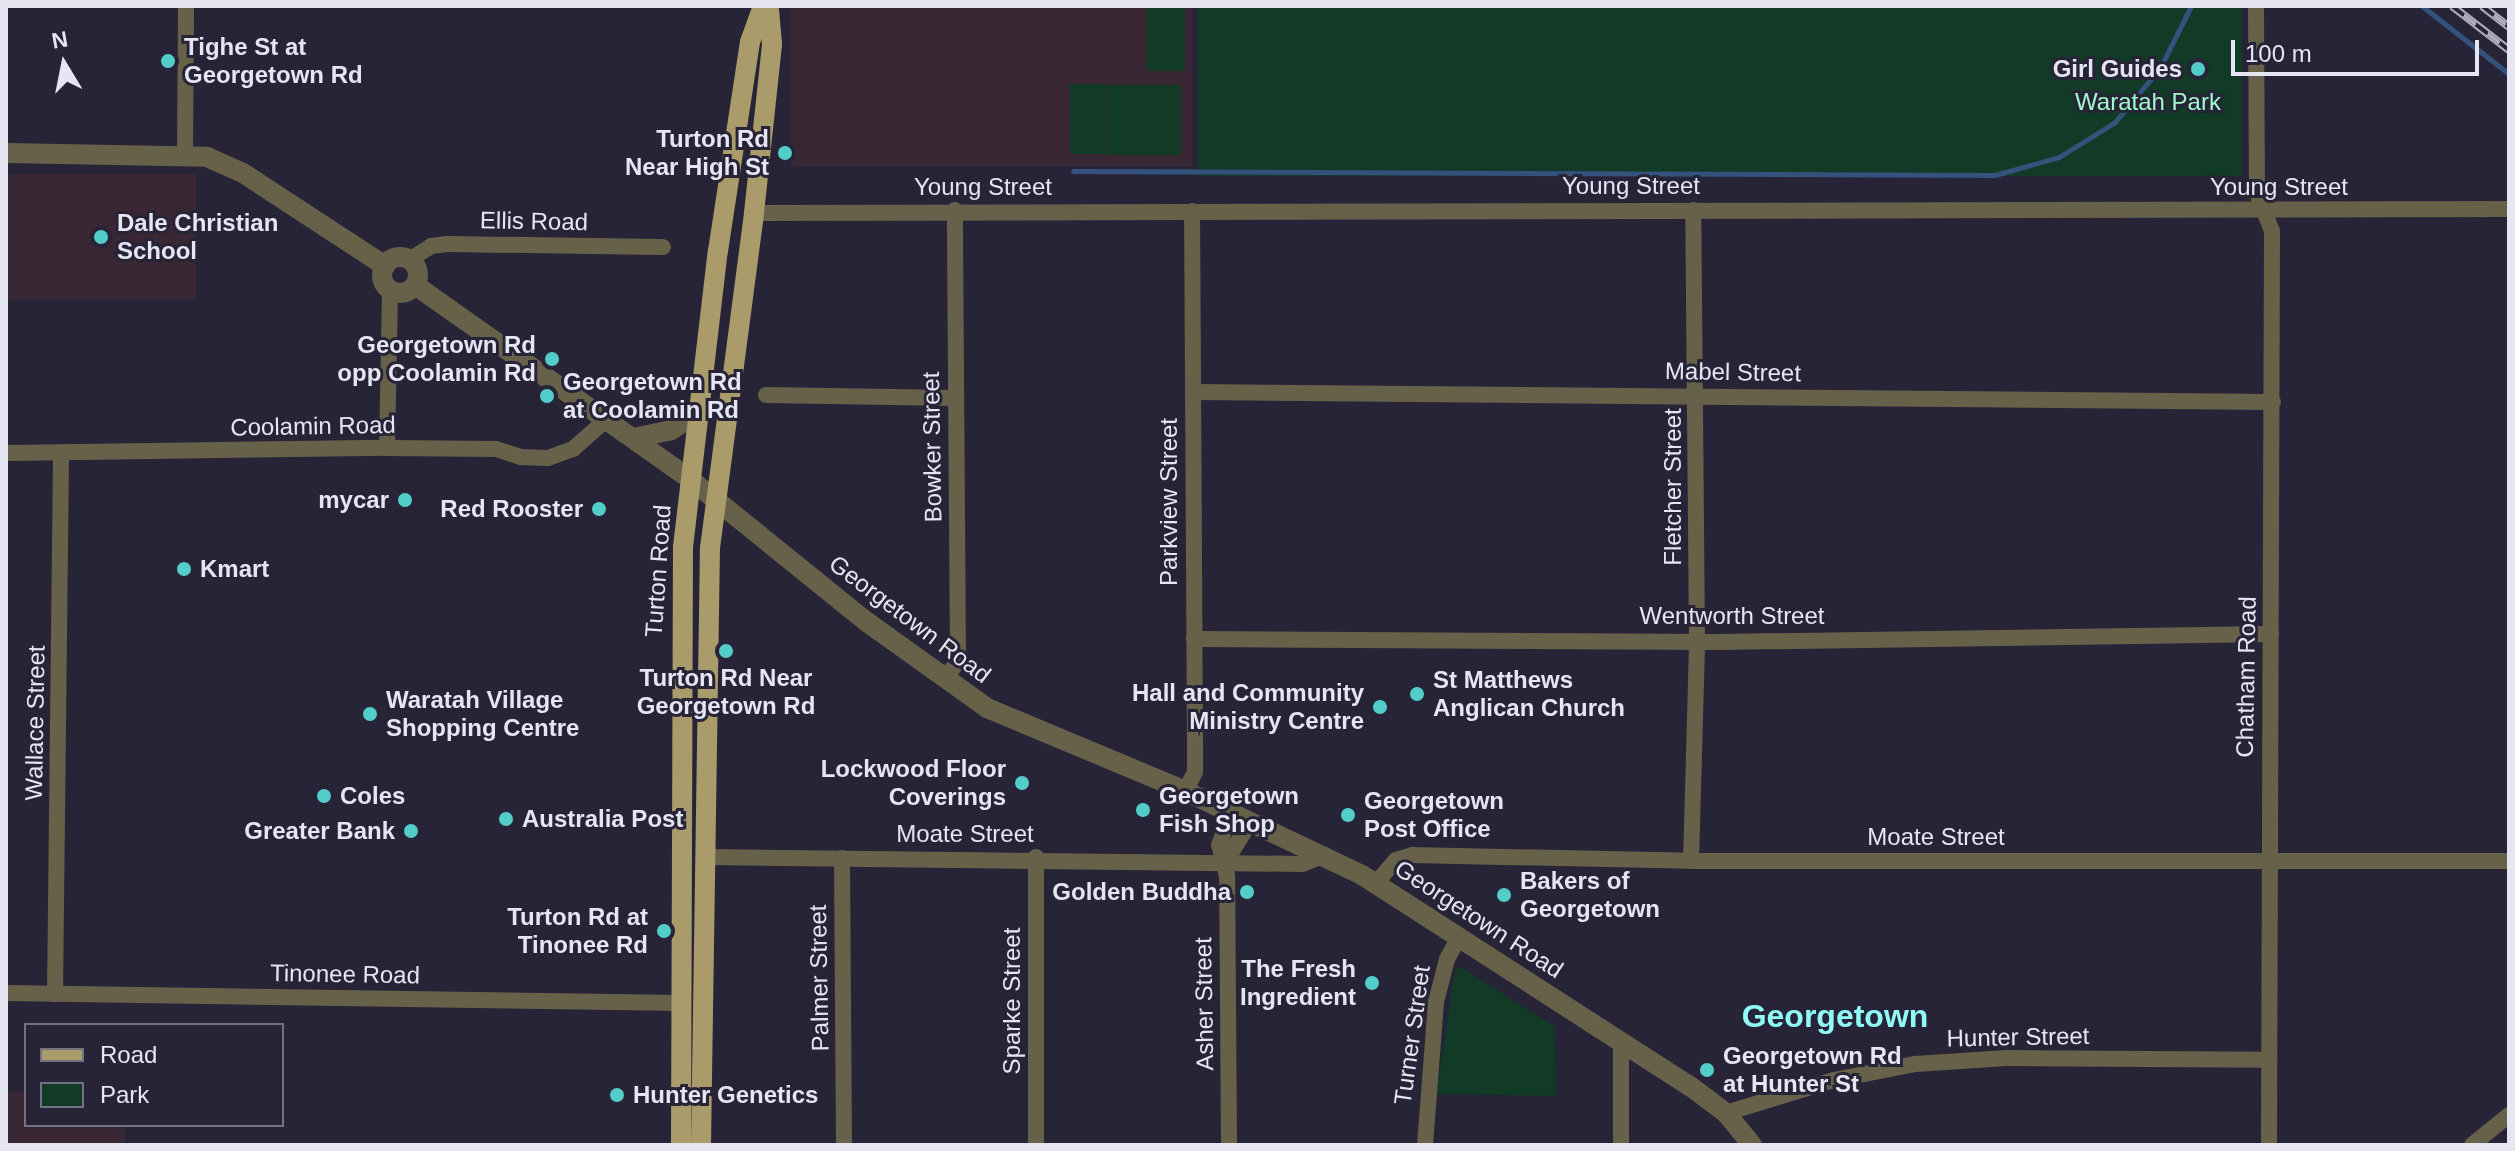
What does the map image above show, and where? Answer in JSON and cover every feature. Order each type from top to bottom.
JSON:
[{"type":"main road","name":"Turton Road","points":[[681,1145],[686,793],[679,657],[691,480],[750,42],[763,6]]},
{"type":"main road","name":"Turton Road","points":[[701,1145],[705,678],[715,501],[754,213],[772,44],[769,6]]},
{"type":"street","points":[[185,154],[186,6]]},
{"type":"street","name":"Chatham Road","points":[[2256,6],[2257,193],[2272,231],[2269,1145]]},
{"type":"street","points":[[6,153],[185,154],[243,173],[385,266]]},
{"type":"street","name":"Young Street","points":[[754,213],[955,210],[2509,209]]},
{"type":"street","name":"Bowker Street","points":[[944,679],[958,662],[955,210]]},
{"type":"street","name":"Fletcher Street","points":[[1691,861],[1697,640],[1698,395],[1693,210]]},
{"type":"street","name":"Parkview Street","points":[[1185,791],[1195,772],[1192,211]]},
{"type":"street","name":"Ellis Road","points":[[409,260],[431,246],[447,244],[663,247]]},
{"type":"street","points":[[387,448],[390,290],[382,277],[385,266],[394,259],[409,260],[417,271],[415,285],[404,293],[390,290]]},
{"type":"street","name":"Georgetown Road","points":[[415,285],[691,480],[944,679],[987,708],[1185,791],[1325,855],[1376,883],[1726,1113],[1752,1145]]},
{"type":"street","name":"Mabel Street","points":[[1193,392],[2273,402]]},
{"type":"street","points":[[766,395],[955,398]]},
{"type":"street","points":[[634,438],[671,430],[699,412]]},
{"type":"street","name":"Coolamin Road","points":[[6,453],[496,449],[520,457],[548,458],[573,449],[607,419]]},
{"type":"street","name":"Wallace Street","points":[[55,994],[61,453]]},
{"type":"street","name":"Wentworth Street","points":[[1194,639],[1697,640],[2271,634]]},
{"type":"street","points":[[1225,863],[1241,817]]},
{"type":"street","name":"Moate Street","points":[[705,857],[1036,857],[1302,864],[1325,855]]},
{"type":"street","name":"Moate Street","points":[[1376,883],[1396,860],[1412,855],[1691,861],[2509,861]]},
{"type":"street","name":"Sparke Street","points":[[1036,857],[1036,1145]]},
{"type":"street","name":"Palmer Street","points":[[842,858],[844,1145]]},
{"type":"street","name":"Asher Street","points":[[1225,863],[1229,1145]]},
{"type":"street","name":"Turner Street","points":[[1425,1145],[1436,1002],[1447,959],[1460,936]]},
{"type":"street","name":"Tinonee Road","points":[[6,993],[683,1003]]},
{"type":"street","points":[[1621,1042],[1621,1145]]},
{"type":"street","name":"Hunter Street","points":[[1726,1113],[1834,1080],[1915,1064],[2007,1058],[2269,1060]]},
{"type":"street","points":[[2472,1145],[2509,1115]]},
{"type":"shaded area","points":[[791,6],[1192,6],[1192,166],[791,166]]},
{"type":"shaded area","name":"Dale Christian School","points":[[6,174],[196,174],[196,299],[6,299]]},
{"type":"shaded area","points":[[6,1093],[24,1093],[24,1127],[125,1127],[125,1145],[6,1145]]},
{"type":"green space","points":[[1147,6],[1185,6],[1185,71],[1147,71]]},
{"type":"green space","name":"Waratah Park","points":[[1198,6],[2242,6],[2242,176],[1198,176]]},
{"type":"green space","points":[[1070,84],[1106,84],[1106,154],[1070,154]]},
{"type":"green space","points":[[1107,85],[1181,85],[1181,155],[1107,155]]},
{"type":"green space","points":[[1461,967],[1555,1027],[1556,1096],[1436,1094],[1455,970]]},
{"type":"waterway","points":[[1073,171],[1995,175],[2059,157],[2115,122],[2160,68],[2191,6]]},
{"type":"waterway","points":[[2422,6],[2509,74]]},
{"type":"railway","points":[[2452,6],[2509,50]]},
{"type":"railway","points":[[2482,6],[2509,27]]},
{"type":"place","name":"Tighe St at Georgetown Rd","points":[[168,61]]},
{"type":"place","name":"Girl Guides","points":[[2198,69]]},
{"type":"place","name":"Turton Rd Near High St","points":[[785,153]]},
{"type":"place","name":"Dale Christian School","points":[[101,237]]},
{"type":"place","name":"Georgetown Rd opp Coolamin Rd","points":[[552,359]]},
{"type":"place","name":"Georgetown Rd at Coolamin Rd","points":[[547,396]]},
{"type":"place","name":"mycar","points":[[405,500]]},
{"type":"place","name":"Red Rooster","points":[[599,509]]},
{"type":"place","name":"Kmart","points":[[184,569]]},
{"type":"place","name":"Turton Rd Near Georgetown Rd","points":[[726,651]]},
{"type":"place","name":"St Matthews Anglican Church","points":[[1417,694]]},
{"type":"place","name":"Hall and Community Ministry Centre","points":[[1380,707]]},
{"type":"place","name":"Waratah Village Shopping Centre","points":[[370,714]]},
{"type":"place","name":"Lockwood Floor Coverings","points":[[1022,783]]},
{"type":"place","name":"Coles","points":[[324,796]]},
{"type":"place","name":"Georgetown Fish Shop","points":[[1143,810]]},
{"type":"place","name":"Georgetown Post Office","points":[[1348,815]]},
{"type":"place","name":"Australia Post","points":[[506,819]]},
{"type":"place","name":"Greater Bank","points":[[411,831]]},
{"type":"place","name":"Golden Buddha","points":[[1247,892]]},
{"type":"place","name":"Bakers of Georgetown","points":[[1504,895]]},
{"type":"place","name":"Turton Rd at Tinonee Rd","points":[[664,931]]},
{"type":"place","name":"The Fresh Ingredient","points":[[1372,983]]},
{"type":"place","name":"Georgetown Rd at Hunter St","points":[[1707,1070]]},
{"type":"place","name":"Hunter Genetics","points":[[617,1095]]},
{"type":"district","name":"Georgetown","points":[[1835,1016]]}]
